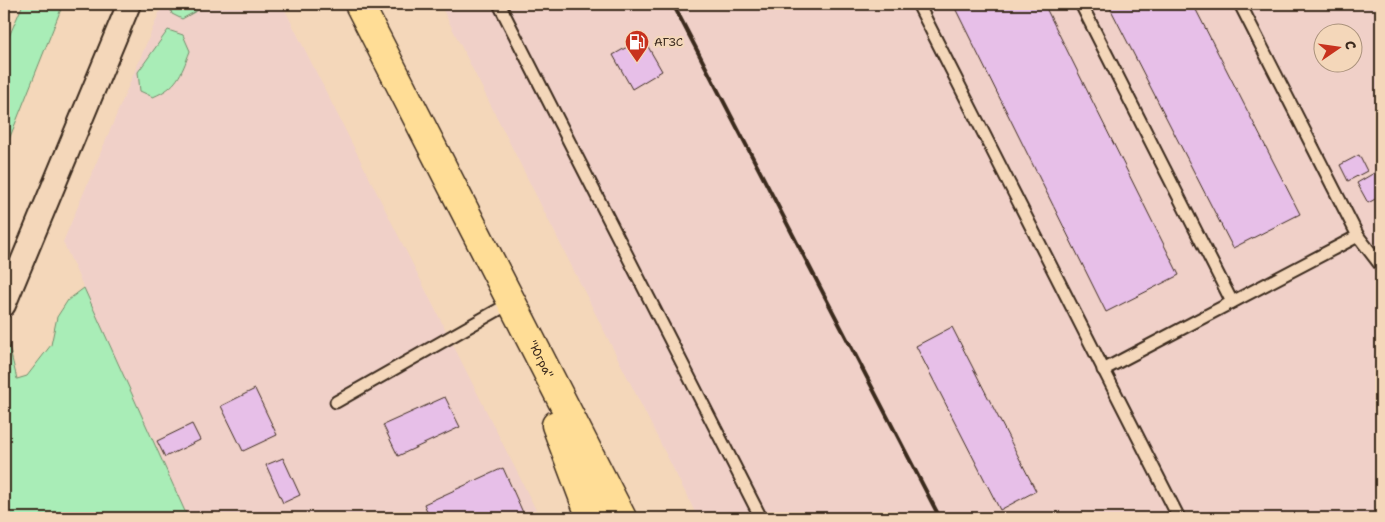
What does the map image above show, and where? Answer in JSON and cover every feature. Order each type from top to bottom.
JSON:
[{"type":"highway","name":"\"Югра\"","points":[[359,4],[622,518]]},
{"type":"highway","name":"\"Югра\"","points":[[458,199],[541,387],[592,518]]},
{"type":"street","points":[[4,305],[129,4]]},
{"type":"lane","points":[[499,4],[761,518]]},
{"type":"lane","points":[[918,4],[1179,518]]},
{"type":"lane","points":[[1081,4],[1232,302]]},
{"type":"lane","points":[[1240,4],[1358,236],[1381,266]]},
{"type":"lane","points":[[1103,370],[1358,236]]},
{"type":"lane","points":[[336,402],[505,306]]},
{"type":"shaded area","points":[[163,4],[282,4],[540,518],[188,518],[63,242]]},
{"type":"shaded area","points":[[440,4],[1381,4],[1381,518],[698,518]]},
{"type":"green space","points":[[23,4],[63,4],[4,152],[4,48]]},
{"type":"green space","points":[[169,4],[203,4],[198,10],[182,19],[172,14]]},
{"type":"green space","points":[[168,30],[183,35],[190,51],[184,67],[173,84],[153,97],[140,91],[138,72]]},
{"type":"green space","points":[[84,288],[188,518],[4,518],[4,336],[7,338],[17,379],[27,376],[51,345],[57,317],[68,300]]},
{"type":"building","points":[[953,4],[1044,4],[1179,275],[1106,312]]},
{"type":"building","points":[[1108,4],[1193,4],[1300,214],[1233,248]]},
{"type":"building","points":[[643,38],[662,71],[632,89],[613,55]]},
{"type":"building","points":[[1359,155],[1367,171],[1348,181],[1340,165]]},
{"type":"building","points":[[1381,169],[1381,196],[1368,203],[1357,183]]},
{"type":"building","points":[[952,327],[1036,491],[1000,510],[916,346]]},
{"type":"building","points":[[255,389],[277,435],[243,451],[221,406]]},
{"type":"building","points":[[445,397],[460,427],[398,456],[383,425]]},
{"type":"building","points":[[192,424],[200,440],[165,457],[157,441]]},
{"type":"building","points":[[283,458],[300,495],[283,503],[266,465]]},
{"type":"building","points":[[503,468],[525,517],[430,518],[424,504]]},
{"type":"railway","points":[[673,4],[940,518]]},
{"type":"place","name":"АГЗС","points":[[637,63]]}]
